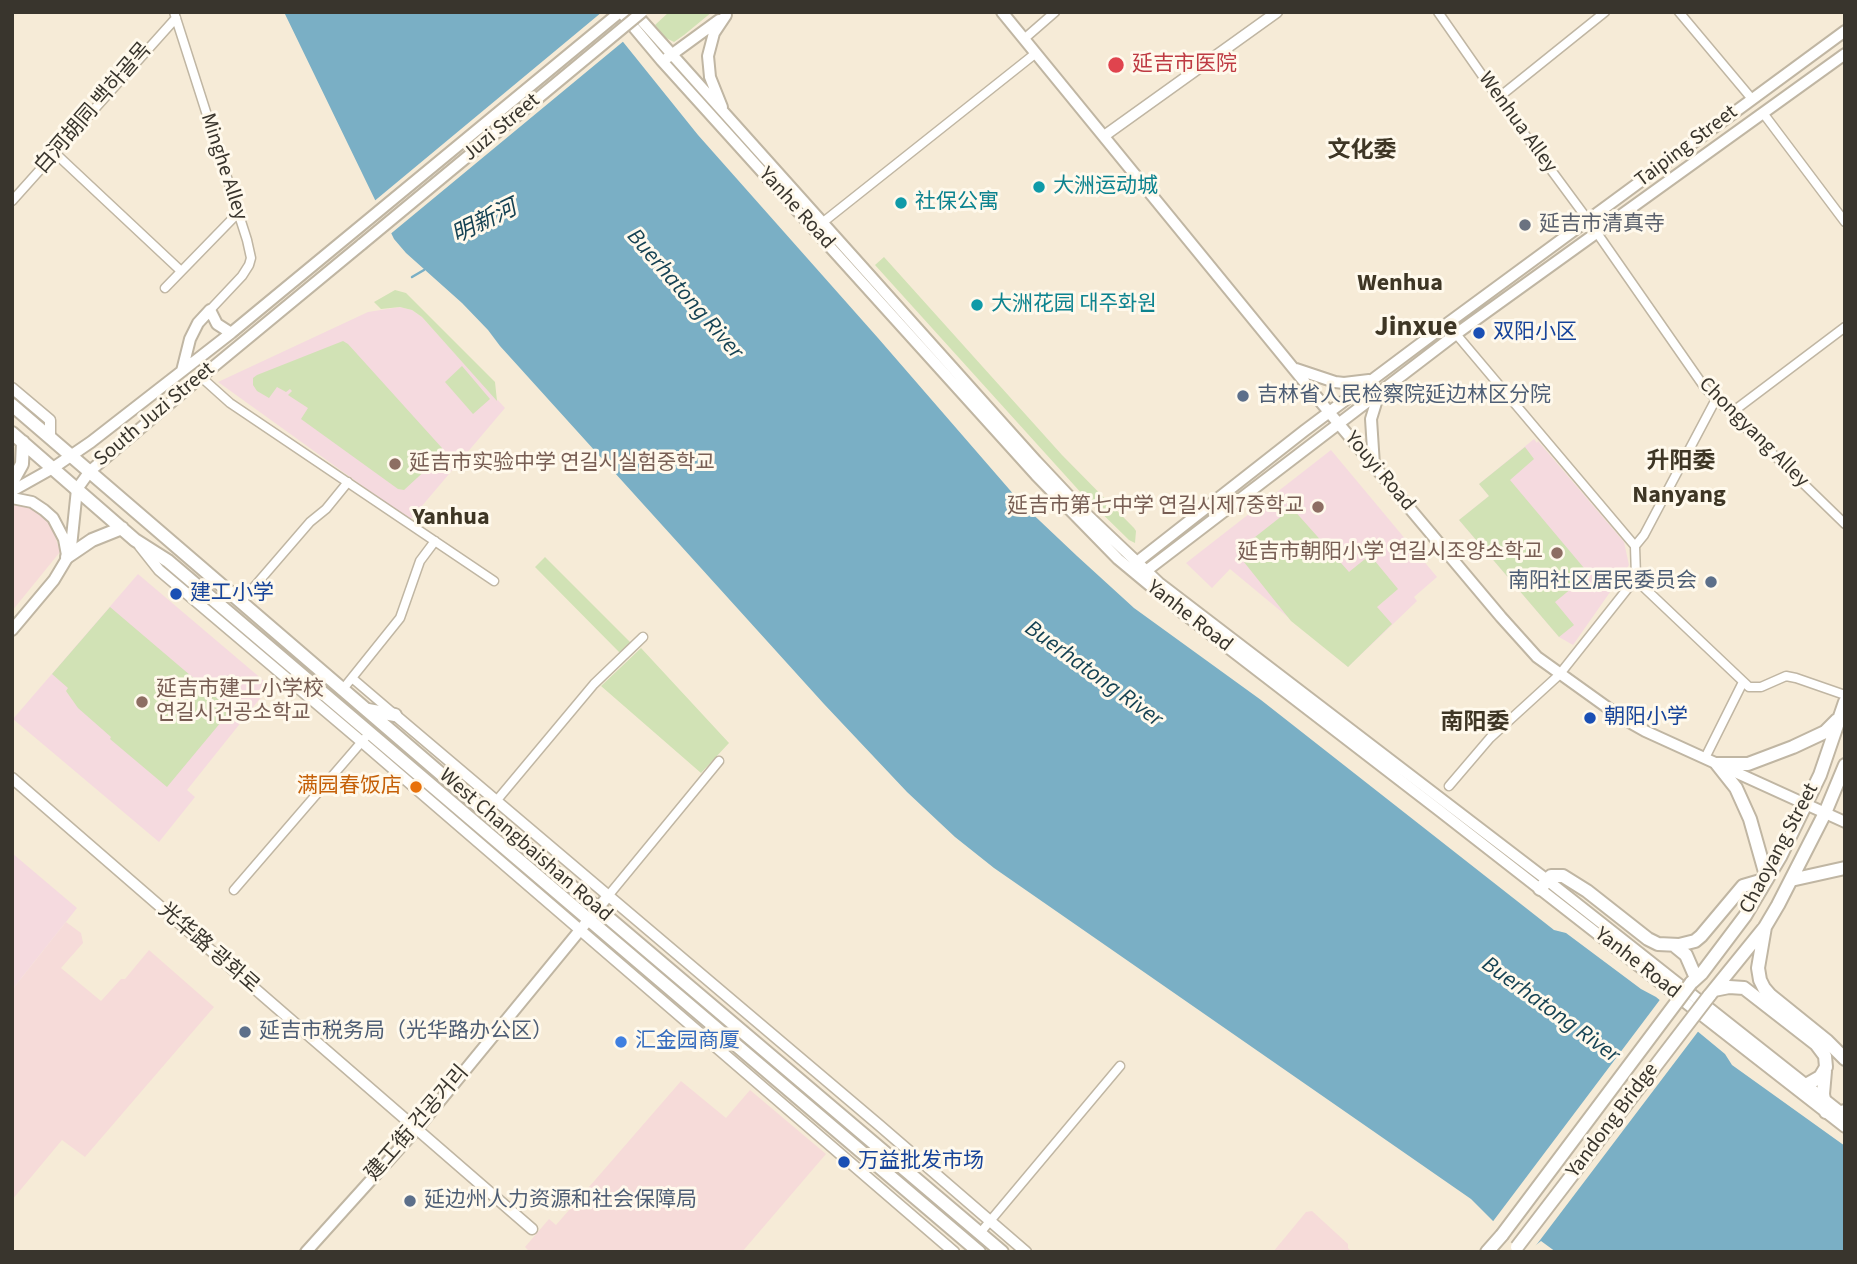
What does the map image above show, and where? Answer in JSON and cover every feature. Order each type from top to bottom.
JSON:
[{"type":"main road","name":"Yanhe Road","points":[[621,12],[724,113],[1135,568]]},
{"type":"main road","name":"Juzi Street","points":[[354,233],[621,12]]},
{"type":"main road","name":"Yanhe Road","points":[[634,12],[665,56],[1052,493],[1183,613],[1806,1085],[1845,1127]]},
{"type":"main road","name":"Juzi Street","points":[[362,244],[642,12]]},
{"type":"main road","name":"Youyi Road","points":[[1002,12],[1338,423],[1538,657],[1622,718],[1845,822]]},
{"type":"main road","points":[[665,56],[724,13]]},
{"type":"main road","points":[[724,13],[711,40],[708,63],[710,77],[724,113]]},
{"type":"main road","name":"Taiping Street","points":[[1135,568],[1329,412],[1845,31]]},
{"type":"main road","name":"Taiping Street","points":[[1135,568],[1146,570],[1456,334],[1845,54]]},
{"type":"main road","name":"South Juzi Street","points":[[12,491],[71,456],[231,333],[354,233]]},
{"type":"main road","name":"South Juzi Street","points":[[12,630],[54,580],[67,557],[71,547],[77,489],[90,471],[362,244]]},
{"type":"main road","points":[[181,371],[190,339],[198,323],[210,310],[217,324],[231,333]]},
{"type":"main road","points":[[1294,368],[1335,382],[1372,380]]},
{"type":"main road","points":[[1374,466],[1371,419],[1380,391]]},
{"type":"main road","name":"West Changbaishan Road","points":[[12,405],[1002,1252]]},
{"type":"main road","name":"West Changbaishan Road","points":[[12,433],[135,540],[168,561],[366,737],[589,920],[979,1252]]},
{"type":"main road","points":[[12,482],[22,464],[23,442]]},
{"type":"main road","points":[[12,498],[32,502],[53,519],[64,540],[67,557],[92,540],[122,528]]},
{"type":"main road","name":"Yanhe Road","points":[[1146,570],[1182,602],[1825,1105]]},
{"type":"main road","name":"Chaoyang Street","points":[[1693,980],[1737,928],[1780,857],[1820,775],[1845,702]]},
{"type":"main road","points":[[368,710],[395,715]]},
{"type":"main road","points":[[1711,761],[1748,764],[1825,732],[1839,717]]},
{"type":"main road","points":[[1543,884],[1553,875],[1563,876],[1658,944],[1675,946],[1701,936],[1743,886],[1767,879],[1750,819],[1735,788],[1711,761]]},
{"type":"main road","name":"Chaoyang Street","points":[[1711,993],[1765,927],[1825,813],[1845,765]]},
{"type":"main road","points":[[1791,880],[1845,868]]},
{"type":"main road","name":"建工街 건공거리","points":[[306,1252],[416,1130],[608,896]]},
{"type":"main road","points":[[1765,927],[1758,968],[1764,988],[1845,1059]]},
{"type":"main road","points":[[1675,946],[1686,955],[1693,980]]},
{"type":"main road","name":"Yandong Bridge","points":[[1487,1252],[1693,980]]},
{"type":"main road","points":[[1711,993],[1739,987],[1750,992],[1816,1045],[1825,1056],[1825,1105],[1843,1113]]},
{"type":"main road","name":"Yandong Bridge","points":[[1515,1249],[1711,993]]},
{"type":"main road","points":[[1806,1085],[1820,1077],[1826,1067]]},
{"type":"street","points":[[1024,39],[1055,12]]},
{"type":"street","points":[[1104,136],[1277,12]]},
{"type":"street","name":"Wenhua Alley","points":[[1438,12],[1596,233]]},
{"type":"street","points":[[1498,98],[1605,12]]},
{"type":"street","points":[[1679,12],[1752,99]]},
{"type":"street","name":"白河胡同 백하골목","points":[[12,201],[175,15]]},
{"type":"street","name":"Minghe Alley","points":[[175,15],[251,258],[242,276],[210,310]]},
{"type":"street","points":[[822,223],[1036,54]]},
{"type":"street","points":[[1763,113],[1845,222]]},
{"type":"street","points":[[55,153],[181,271]]},
{"type":"street","points":[[164,288],[238,213]]},
{"type":"street","name":"Chongyang Alley","points":[[1596,233],[1705,388],[1845,524]]},
{"type":"street","points":[[1731,413],[1845,327]]},
{"type":"street","points":[[1456,334],[1635,546]]},
{"type":"street","points":[[201,377],[230,403],[494,581]]},
{"type":"street","name":"West Changbaishan Road","points":[[12,388],[50,420],[50,438]]},
{"type":"street","points":[[1449,786],[1490,738],[1559,674],[1634,578],[1635,546],[1644,535],[1716,399]]},
{"type":"street","points":[[241,603],[348,482]]},
{"type":"street","points":[[343,689],[400,618],[420,561],[435,541]]},
{"type":"street","points":[[1634,578],[1749,687],[1754,688],[1786,676],[1845,695]]},
{"type":"street","points":[[487,812],[594,684],[643,638]]},
{"type":"street","points":[[352,678],[395,715]]},
{"type":"street","points":[[1711,761],[1743,682]]},
{"type":"street","name":"West Changbaishan Road","points":[[395,715],[1026,1252]]},
{"type":"street","points":[[234,890],[366,737]]},
{"type":"street","name":"West Changbaishan Road","points":[[366,737],[581,931],[954,1252]]},
{"type":"street","points":[[608,896],[719,761]]},
{"type":"street","name":"光华路 광화로","points":[[12,778],[532,1229]]},
{"type":"street","points":[[980,1233],[1121,1066]]},
{"type":"shaded area","name":"延吉市实验中学 연길시실험중학교","points":[[400,307],[412,310],[422,317],[505,408],[410,520],[218,382],[368,312]]},
{"type":"shaded area","name":"延吉市朝阳小学 연길시조양소학교","points":[[1534,439],[1624,542],[1629,565],[1573,645],[1559,637],[1459,520],[1489,496],[1479,484]]},
{"type":"shaded area","name":"延吉市第七中学 연길시제7중학교","points":[[1331,450],[1437,577],[1414,597],[1417,601],[1348,667],[1230,569],[1212,588],[1186,563]]},
{"type":"shaded area","points":[[12,503],[32,508],[49,522],[60,552],[12,611]]},
{"type":"shaded area","name":"延吉市建工小学校 연길시건공소학교","points":[[138,574],[270,686],[187,790],[195,797],[159,842],[13,719]]},
{"type":"shaded area","points":[[12,853],[77,908],[12,990]]},
{"type":"shaded area","points":[[66,922],[81,933],[83,943],[61,968],[101,1001],[121,979],[125,979],[149,950],[214,1007],[85,1157],[62,1140],[12,1200],[12,990]]},
{"type":"shaded area","points":[[681,1081],[726,1118],[750,1090],[826,1154],[742,1252],[530,1252],[525,1247],[549,1219],[556,1225]]},
{"type":"shaded area","points":[[1312,1211],[1348,1244],[1352,1252],[1273,1252],[1306,1212]]},
{"type":"green space","points":[[669,12],[712,12],[674,42],[666,38],[655,25]]},
{"type":"green space","points":[[884,257],[1062,455],[1134,528],[1135,543],[1083,495],[875,265]]},
{"type":"green space","points":[[395,290],[406,293],[495,382],[497,401],[422,317],[412,310],[400,307],[381,309],[374,302]]},
{"type":"green space","points":[[343,341],[442,448],[443,454],[404,490],[398,489],[301,419],[308,408],[288,395],[292,391],[290,389],[286,392],[277,387],[269,398],[257,391],[253,385],[253,378],[257,375]]},
{"type":"green space","points":[[462,366],[490,399],[473,414],[445,382]]},
{"type":"green space","points":[[1525,447],[1534,459],[1510,480],[1589,574],[1555,602],[1574,625],[1559,637],[1459,520],[1489,496],[1479,484]]},
{"type":"green space","points":[[1292,508],[1349,572],[1370,555],[1398,589],[1377,607],[1392,624],[1348,667],[1291,621],[1236,552]]},
{"type":"green space","points":[[545,557],[631,643],[620,653],[535,567]]},
{"type":"green space","points":[[110,607],[231,710],[167,787],[78,708],[66,691],[68,688],[52,674]]},
{"type":"green space","points":[[641,648],[729,743],[701,773],[601,686]]},
{"type":"water","name":"Buerhatong River","points":[[284,12],[599,12],[698,135],[1022,504],[1134,608],[1261,700],[1554,930],[1566,933],[1641,989],[1656,997],[1725,1054],[1732,1065],[1845,1146],[1845,1252],[1556,1252],[1541,1241],[1531,1249],[1497,1225],[1471,1199],[994,868],[955,837],[907,792],[824,704],[488,330],[394,239]]},
{"type":"pier","points":[[602,12],[625,40],[388,236],[372,203]]},
{"type":"pier","points":[[1662,997],[1700,1029],[1531,1252],[1529,1251],[1491,1224]]},
{"type":"waterway","name":"明新河","points":[[412,277],[424,270]]},
{"type":"place","name":"延吉市医院","points":[[1116,65]]},
{"type":"place","name":"大洲运动城","points":[[1039,187]]},
{"type":"place","name":"社保公寓","points":[[901,203]]},
{"type":"place","name":"延吉市清真寺","points":[[1525,225]]},
{"type":"place","name":"大洲花园 대주화원","points":[[977,305]]},
{"type":"place","name":"双阳小区","points":[[1479,333]]},
{"type":"place","name":"吉林省人民检察院延边林区分院","points":[[1243,396]]},
{"type":"place","name":"延吉市实验中学 연길시실험중학교","points":[[395,464]]},
{"type":"place","name":"延吉市第七中学 연길시제7중학교","points":[[1318,507]]},
{"type":"place","name":"延吉市朝阳小学 연길시조양소학교","points":[[1557,553]]},
{"type":"place","name":"南阳社区居民委员会","points":[[1711,582]]},
{"type":"place","name":"建工小学","points":[[176,594]]},
{"type":"place","name":"延吉市建工小学校 연길시건공소학교","points":[[142,702]]},
{"type":"place","name":"朝阳小学","points":[[1590,718]]},
{"type":"place","name":"满园春饭店","points":[[416,787]]},
{"type":"place","name":"延吉市税务局（光华路办公区）","points":[[245,1032]]},
{"type":"place","name":"汇金园商厦","points":[[621,1042]]},
{"type":"place","name":"万益批发市场","points":[[844,1162]]},
{"type":"place","name":"延边州人力资源和社会保障局","points":[[410,1201]]},
{"type":"district","name":"文化委","points":[[1362,152]]},
{"type":"district","name":"Wenhua","points":[[1400,285]]},
{"type":"district","name":"Jinxue","points":[[1416,329]]},
{"type":"district","name":"升阳委","points":[[1681,463]]},
{"type":"district","name":"Nanyang","points":[[1679,497]]},
{"type":"district","name":"Yanhua","points":[[451,519]]},
{"type":"district","name":"南阳委","points":[[1475,724]]}]
